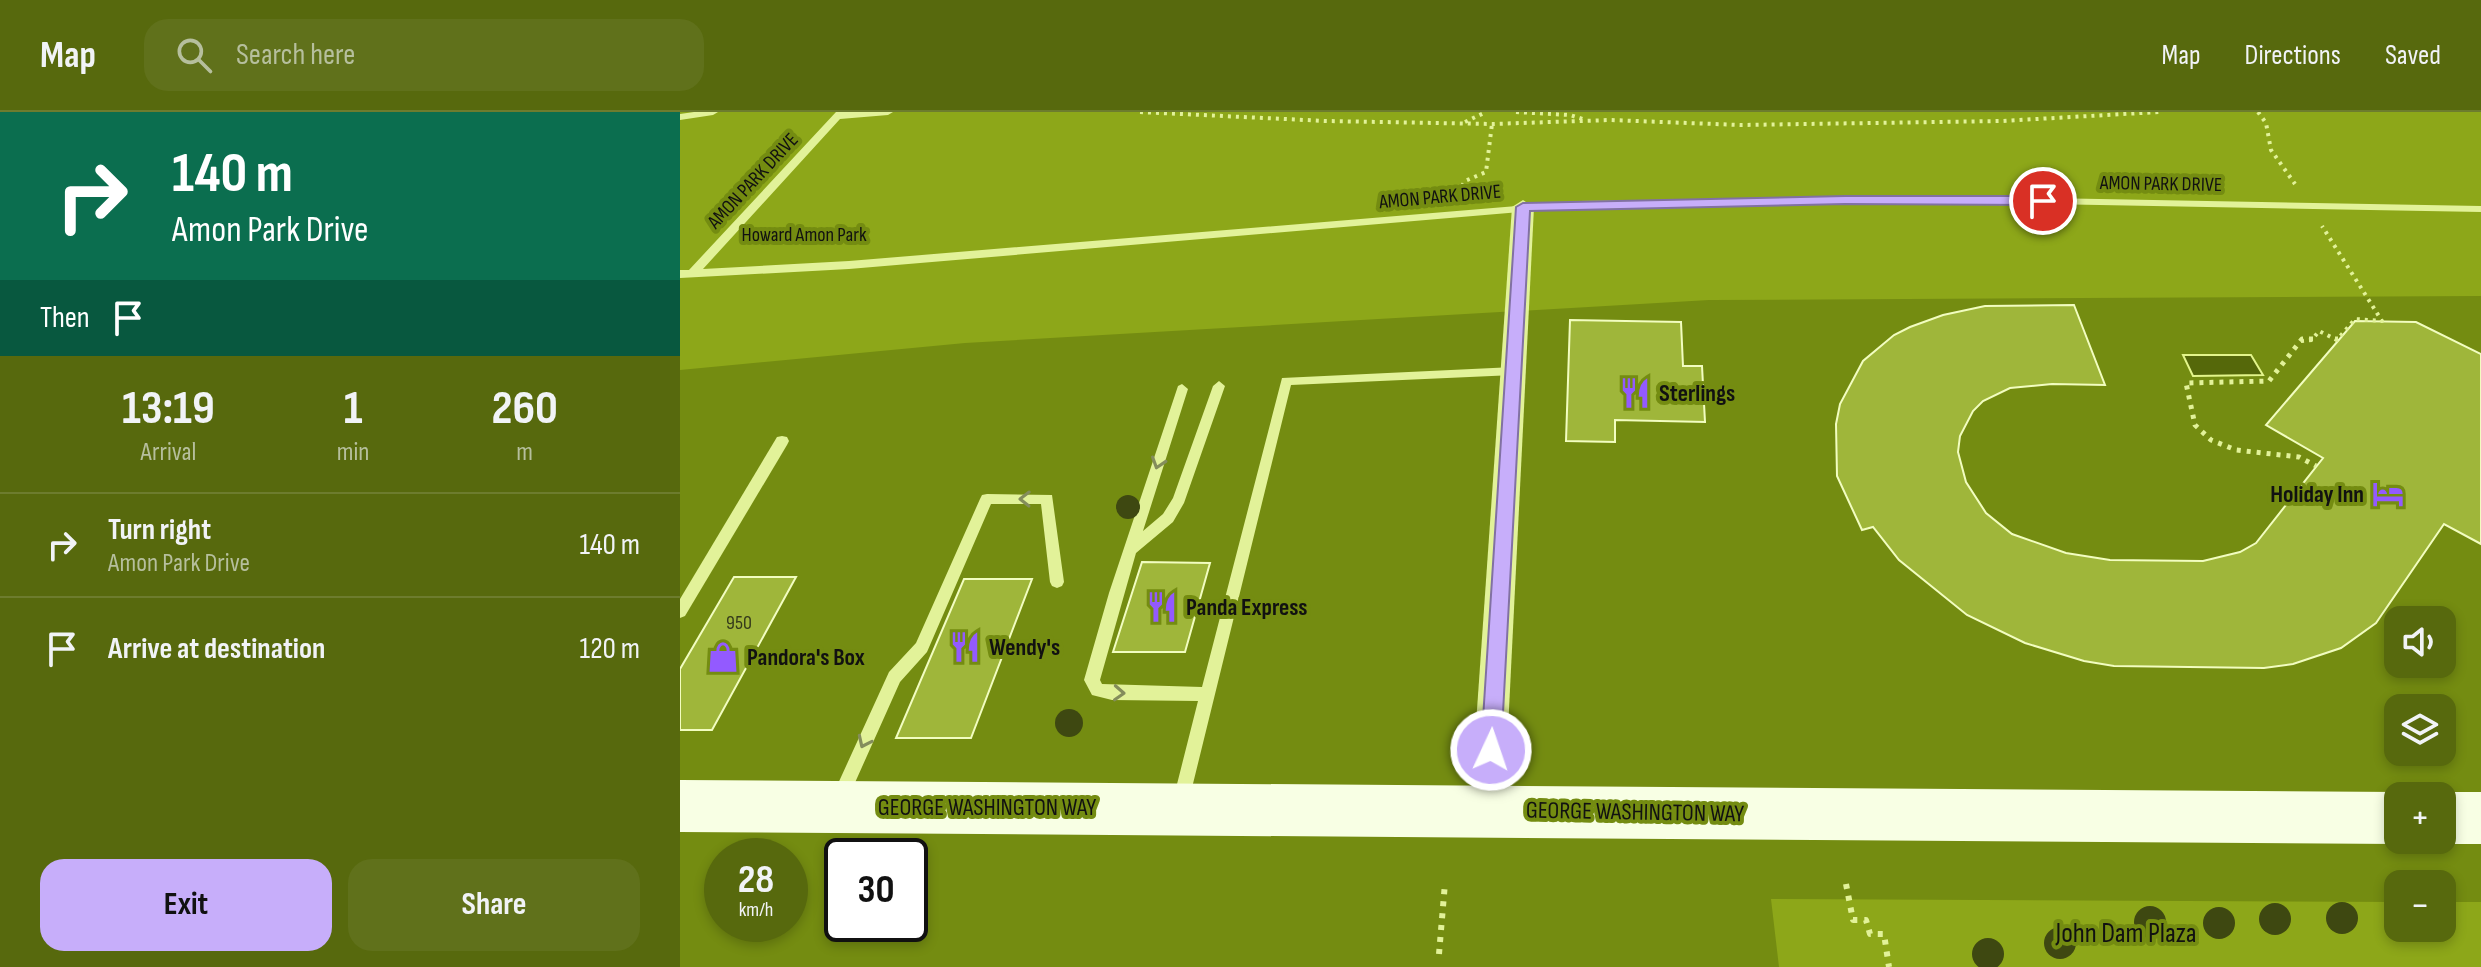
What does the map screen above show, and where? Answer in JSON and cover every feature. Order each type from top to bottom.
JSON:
[{"type":"main road","name":"GEORGE WASHINGTON WAY","points":[[680,806],[2384,818]]},
{"type":"main road","points":[[2456,818],[2481,818]]},
{"type":"street","points":[[1487,810],[1523,207]]},
{"type":"lane","points":[[680,117],[713,112]]},
{"type":"lane","points":[[839,114],[888,112]]},
{"type":"lane","name":"AMON PARK DRIVE","points":[[686,274],[839,114]]},
{"type":"lane","name":"AMON PARK DRIVE","points":[[686,274],[865,264],[1523,207],[1898,199],[2481,209]]},
{"type":"lane","points":[[1179,808],[1286,381],[1514,371]]},
{"type":"lane","points":[[1130,551],[1168,518],[1179,499],[1219,386]]},
{"type":"lane","points":[[1182,389],[1092,680],[1097,690],[1112,693],[1209,694]]},
{"type":"lane","points":[[680,612],[782,441]]},
{"type":"lane","points":[[835,807],[894,677],[922,647],[987,499],[1047,499],[1057,582]]},
{"type":"path","points":[[1140,112],[1301,120],[1740,125],[2002,121],[2159,112]]},
{"type":"path","points":[[1460,123],[1486,112]]},
{"type":"path","points":[[1516,112],[1570,115],[1589,121]]},
{"type":"path","points":[[2258,112],[2266,123],[2271,150],[2382,321],[2355,319],[2337,340],[2319,331],[2312,340],[2302,339],[2269,381],[2186,383],[2195,425],[2211,440],[2236,450],[2299,457],[2316,466]]},
{"type":"path","points":[[1458,202],[1457,194],[1465,181],[1486,172],[1492,124]]},
{"type":"path","points":[[1439,954],[1445,883]]},
{"type":"path","points":[[1846,884],[1853,920],[1866,920],[1870,934],[1884,934],[1889,967]]},
{"type":"green space","name":"Howard Amon Park","points":[[680,112],[2481,112],[2481,296],[1709,300],[965,343],[680,370]]},
{"type":"green space","name":"John Dam Plaza","points":[[1771,899],[2384,902],[2384,942],[2456,942],[2456,902],[2481,902],[2481,967],[1779,967]]},
{"type":"shaded area","points":[[2183,355],[2251,355],[2263,375],[2193,376]]},
{"type":"building","name":"Holiday Inn","points":[[2074,305],[2105,385],[2052,384],[2010,388],[1983,401],[1973,411],[1960,436],[1958,452],[1966,482],[1986,513],[2012,534],[2066,553],[2110,560],[2203,561],[2240,552],[2256,543],[2323,458],[2266,425],[2355,321],[2416,322],[2481,354],[2481,544],[2444,524],[2388,606],[2384,606],[2376,623],[2341,648],[2293,664],[2264,668],[2114,666],[2084,661],[2025,643],[1967,615],[1899,560],[1873,527],[1862,530],[1837,476],[1836,424],[1840,404],[1863,361],[1894,335],[1910,327],[1943,315],[1985,306]]},
{"type":"building","name":"Sterlings","points":[[1570,320],[1681,322],[1683,366],[1702,366],[1705,422],[1615,420],[1615,442],[1566,441]]},
{"type":"building","name":"Panda Express","points":[[1142,562],[1210,563],[1185,652],[1113,652]]},
{"type":"building","points":[[734,577],[796,577],[712,730],[680,730],[680,669]]},
{"type":"building","points":[[964,579],[1032,579],[971,738],[896,738]]},
{"type":"place","name":"Sterlings","points":[[1635,393]]},
{"type":"place","name":"Holiday Inn","points":[[2388,494]]},
{"type":"place","name":"Panda Express","points":[[1162,607]]},
{"type":"place","name":"Wendy's","points":[[965,647]]},
{"type":"place","name":"Pandora's Box","points":[[723,657]]},
{"type":"route","points":[[1491,750],[1523,207],[1845,200],[2043,201]]}]
